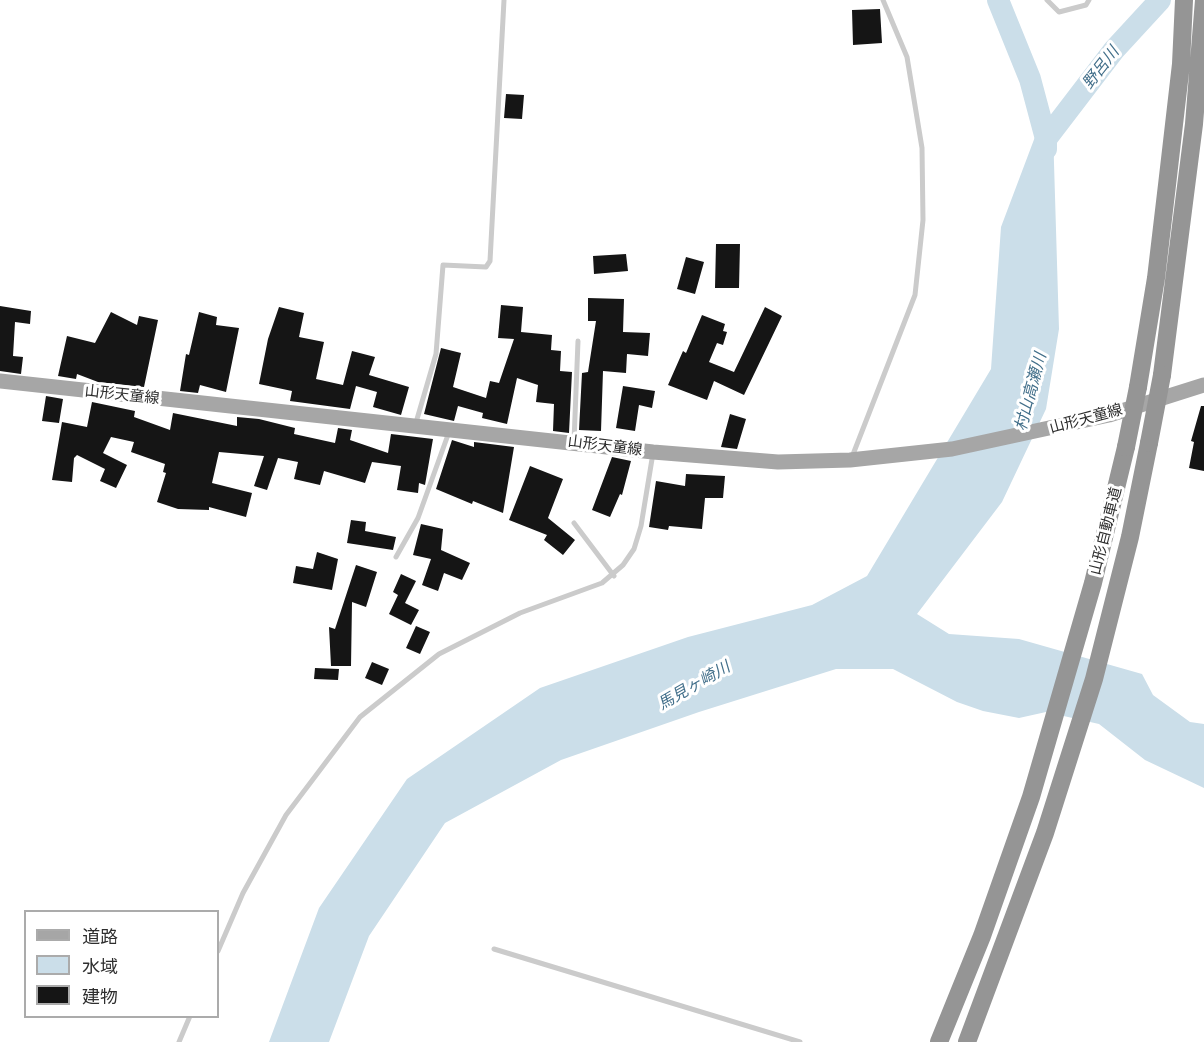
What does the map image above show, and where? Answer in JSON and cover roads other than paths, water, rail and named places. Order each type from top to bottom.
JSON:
[{"type":"highway","name":"山形自動車道","points":[[939,1042],[991,912],[1064,692],[1126,447],[1156,278],[1181,64],[1184,0]]},
{"type":"highway","name":"山形自動車道","points":[[967,1042],[1046,833],[1094,679],[1131,537],[1162,375],[1180,243],[1202,39],[1204,0]]},
{"type":"main road","name":"山形天童線","points":[[0,381],[653,452],[778,462],[850,460],[952,449],[1108,415],[1204,385]]},
{"type":"lane","points":[[415,427],[436,354],[443,265],[486,267],[490,261],[504,0]]},
{"type":"lane","points":[[850,460],[915,295],[923,220],[922,148],[907,57],[884,0]]},
{"type":"lane","points":[[1047,0],[1059,12],[1086,5],[1089,0]]},
{"type":"lane","points":[[574,443],[578,341]]},
{"type":"lane","points":[[396,557],[418,518],[450,430]]},
{"type":"lane","points":[[219,949],[243,893],[286,815],[360,717],[439,654],[520,613],[602,583],[614,576],[634,549],[641,526],[653,452]]},
{"type":"lane","points":[[574,523],[614,576]]},
{"type":"lane","points":[[494,949],[800,1042]]},
{"type":"lane","points":[[178,1042],[190,1018]]},
{"type":"water","name":"馬見ヶ崎川","points":[[1041,121],[1053,130],[1059,329],[1046,409],[1002,502],[917,614],[949,634],[1019,639],[1142,674],[1153,695],[1190,722],[1204,724],[1204,788],[1145,760],[1099,724],[1046,712],[1019,718],[983,711],[957,702],[893,669],[836,669],[699,712],[561,760],[445,823],[369,936],[329,1042],[269,1042],[319,908],[407,779],[540,688],[688,637],[812,605],[867,576],[991,369],[1001,227]]},
{"type":"waterway","name":"村山高瀬川","points":[[998,0],[1030,79],[1046,139],[1046,149]]},
{"type":"waterway","name":"野呂川","points":[[1046,139],[1114,50],[1160,0]]}]
